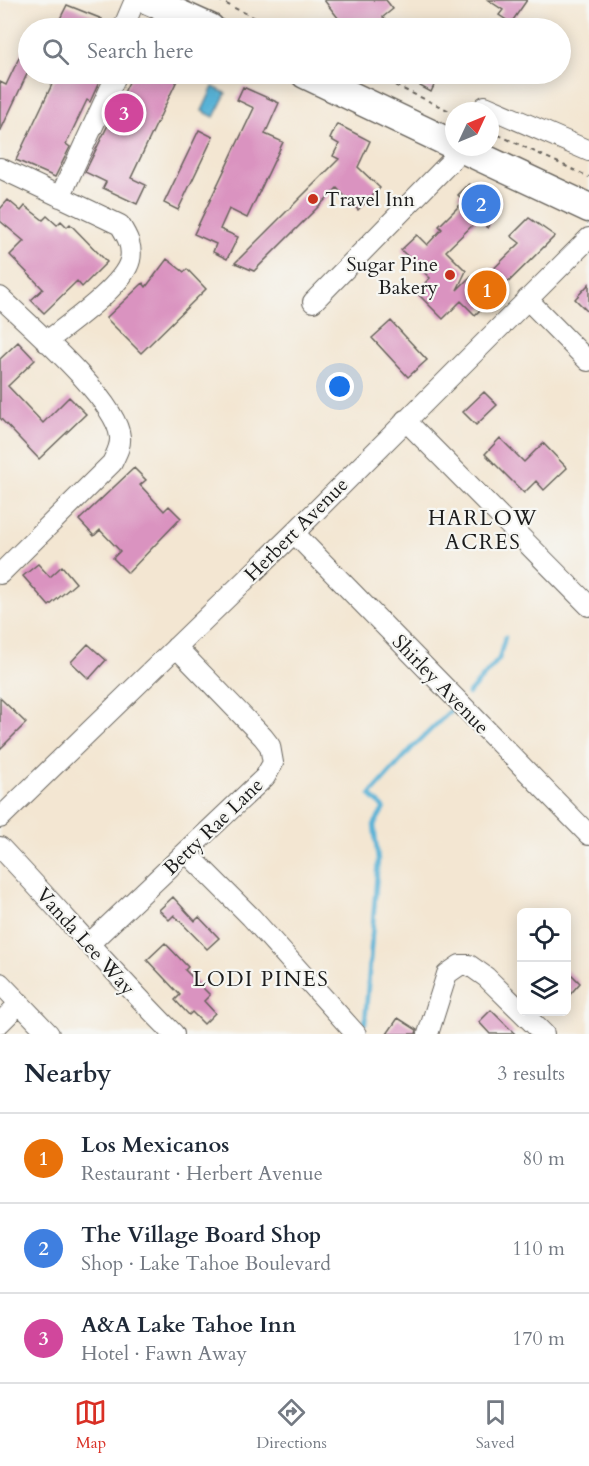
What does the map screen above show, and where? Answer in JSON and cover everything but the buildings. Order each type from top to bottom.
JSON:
[{"type":"highway","points":[[148,0],[188,18]]},
{"type":"highway","points":[[326,84],[445,140]]},
{"type":"highway","points":[[478,156],[589,208]]},
{"type":"street","points":[[127,18],[135,0]]},
{"type":"street","points":[[60,197],[112,84]]},
{"type":"street","points":[[499,112],[589,151]]},
{"type":"street","points":[[313,302],[451,156]]},
{"type":"street","points":[[0,168],[120,225],[129,240],[130,261],[112,288],[46,342]]},
{"type":"street","name":"Herbert Avenue","points":[[0,818],[294,533],[589,238]]},
{"type":"street","points":[[0,297],[104,403],[120,435],[119,449],[112,463],[98,479],[1,570]]},
{"type":"street","points":[[526,299],[588,361]]},
{"type":"street","points":[[405,420],[589,606]]},
{"type":"street","name":"Shirley Avenue","points":[[294,533],[589,835]]},
{"type":"street","name":"Betty Rae Lane","points":[[90,943],[265,777],[273,763],[273,754],[263,737],[176,647]]},
{"type":"street","name":"Vanda Lee Way","points":[[0,847],[90,943],[133,993],[174,1034]]},
{"type":"street","points":[[186,852],[251,917],[356,1034]]},
{"type":"street","points":[[428,1034],[447,974],[460,965],[469,965],[486,977],[544,1034]]},
{"type":"street","points":[[0,983],[49,1034]]},
{"type":"street","points":[[0,1023],[20,1003]]},
{"type":"path","points":[[218,0],[255,18]]},
{"type":"path","points":[[392,84],[445,109]]},
{"type":"path","points":[[499,135],[589,177]]},
{"type":"water","points":[[213,87],[226,93],[214,117],[202,111]]},
{"type":"waterway","points":[[468,694],[499,659],[505,637]]},
{"type":"waterway","points":[[365,1023],[378,860],[374,825],[384,808],[370,795],[412,748],[450,711]]},
{"type":"place","name":"A&A Lake Tahoe Inn","points":[[124,113]]},
{"type":"place","name":"Travel Inn","points":[[313,199]]},
{"type":"place","name":"The Village Board Shop","points":[[481,204]]},
{"type":"place","name":"Sugar Pine Bakery","points":[[450,275]]},
{"type":"place","name":"Los Mexicanos","points":[[487,290]]},
{"type":"district","name":"HARLOW ACRES","points":[[483,530]]},
{"type":"district","name":"LODI PINES","points":[[261,979]]}]
